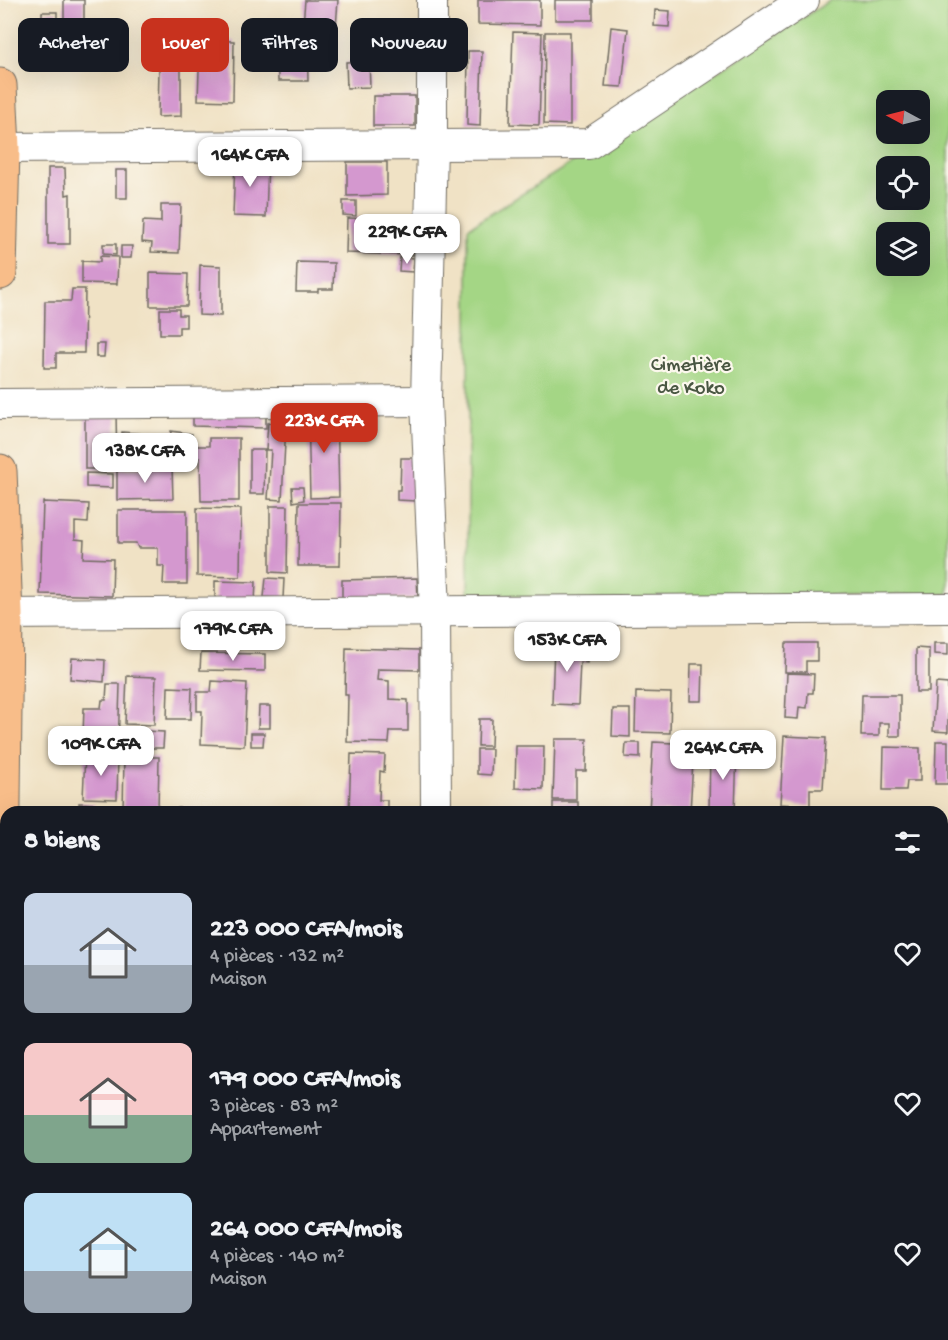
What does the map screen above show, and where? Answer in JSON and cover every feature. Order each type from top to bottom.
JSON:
[{"type":"main road","points":[[0,85],[0,273]]},
{"type":"main road","points":[[0,471],[3,806]]},
{"type":"street","points":[[432,0],[432,145],[426,401],[435,611],[436,806]]},
{"type":"street","points":[[1,148],[589,144],[804,0]]},
{"type":"street","points":[[0,404],[426,401]]},
{"type":"street","points":[[3,614],[948,608]]},
{"type":"green space","name":"Cimetière de Koko","points":[[831,0],[948,0],[948,594],[468,603],[468,228]]},
{"type":"building","points":[[64,0],[84,0],[84,18],[64,18]]},
{"type":"building","points":[[305,0],[338,0],[337,18],[304,18]]},
{"type":"building","points":[[478,0],[540,0],[540,25],[478,24]]},
{"type":"building","points":[[555,0],[593,0],[593,20],[555,20]]},
{"type":"building","points":[[655,10],[670,11],[669,27],[654,26]]},
{"type":"building","points":[[42,12],[57,12],[57,18],[42,18]]},
{"type":"building","points":[[611,27],[628,29],[622,87],[605,86]]},
{"type":"building","points":[[513,32],[542,33],[539,125],[510,124]]},
{"type":"building","points":[[545,32],[570,32],[570,125],[544,124]]},
{"type":"building","points":[[229,41],[234,41],[233,101],[198,100],[199,72],[229,72]]},
{"type":"building","points":[[468,51],[482,51],[480,126],[467,125]]},
{"type":"building","points":[[346,62],[350,62],[350,72],[369,72],[370,87],[347,88]]},
{"type":"building","points":[[159,72],[181,72],[181,116],[158,117]]},
{"type":"building","points":[[278,72],[308,72],[308,81],[278,81]]},
{"type":"building","points":[[373,96],[415,96],[415,126],[373,126]]},
{"type":"building","points":[[235,160],[268,161],[266,217],[233,216]]},
{"type":"building","points":[[347,162],[387,162],[387,195],[347,196]]},
{"type":"building","points":[[48,168],[65,168],[66,195],[70,194],[70,244],[48,244]]},
{"type":"building","points":[[116,170],[127,170],[127,198],[116,198]]},
{"type":"building","points":[[343,201],[356,201],[356,216],[343,215]]},
{"type":"building","points":[[161,205],[181,205],[179,253],[151,252],[152,243],[142,242],[143,221],[161,222]]},
{"type":"building","points":[[347,218],[380,219],[380,235],[414,236],[413,255],[346,253]]},
{"type":"building","points":[[103,244],[116,244],[116,255],[103,254]]},
{"type":"building","points":[[121,246],[132,246],[131,258],[121,258]]},
{"type":"building","points":[[100,256],[118,257],[117,284],[82,283],[82,261],[100,262]]},
{"type":"building","points":[[400,257],[414,258],[413,272],[399,271]]},
{"type":"building","points":[[297,262],[334,263],[333,289],[296,292]]},
{"type":"building","points":[[200,265],[221,266],[221,316],[199,315]]},
{"type":"building","points":[[150,273],[188,274],[187,306],[150,306]]},
{"type":"building","points":[[72,289],[85,289],[84,353],[56,353],[56,368],[44,368],[45,301],[71,301]]},
{"type":"building","points":[[160,309],[179,309],[179,315],[186,315],[186,327],[179,327],[179,334],[160,334]]},
{"type":"building","points":[[96,344],[105,344],[104,357],[96,357]]},
{"type":"building","points":[[193,408],[266,410],[266,428],[193,426]]},
{"type":"building","points":[[337,409],[339,497],[310,498],[308,410]]},
{"type":"building","points":[[85,411],[116,411],[117,469],[85,469]]},
{"type":"building","points":[[268,423],[286,424],[282,500],[268,499],[271,450],[266,450]]},
{"type":"building","points":[[171,431],[192,434],[189,462],[168,459]]},
{"type":"building","points":[[122,432],[144,434],[141,460],[119,458]]},
{"type":"building","points":[[209,438],[239,438],[239,501],[201,501],[200,458],[194,458],[194,446],[209,446]]},
{"type":"building","points":[[250,450],[265,450],[264,494],[250,494]]},
{"type":"building","points":[[401,458],[417,458],[416,501],[397,500],[397,490],[400,490]]},
{"type":"building","points":[[172,467],[173,499],[117,500],[117,469]]},
{"type":"building","points":[[86,473],[113,474],[113,488],[86,487]]},
{"type":"building","points":[[292,487],[303,487],[304,500],[293,502]]},
{"type":"building","points":[[43,502],[89,504],[88,523],[75,522],[75,539],[84,540],[83,558],[113,559],[112,596],[40,594]]},
{"type":"building","points":[[299,503],[341,503],[340,566],[298,566]]},
{"type":"building","points":[[270,506],[288,506],[287,573],[270,572]]},
{"type":"building","points":[[197,508],[241,509],[240,577],[197,576]]},
{"type":"building","points":[[118,510],[187,510],[187,584],[163,584],[164,566],[158,566],[158,548],[138,548],[136,543],[118,543]]},
{"type":"building","points":[[266,578],[284,579],[283,598],[264,597]]},
{"type":"building","points":[[417,578],[418,598],[342,600],[342,580]]},
{"type":"building","points":[[215,581],[256,582],[255,602],[215,601]]},
{"type":"building","points":[[601,613],[617,614],[616,630],[600,629]]},
{"type":"building","points":[[786,643],[817,643],[817,661],[806,661],[806,672],[785,672]]},
{"type":"building","points":[[934,643],[948,643],[948,655],[934,654]]},
{"type":"building","points":[[554,644],[587,645],[587,663],[580,662],[578,705],[552,704]]},
{"type":"building","points":[[346,648],[419,650],[419,670],[378,669],[377,680],[389,681],[389,699],[408,700],[408,731],[390,731],[389,743],[347,742]]},
{"type":"building","points":[[916,648],[929,649],[929,692],[916,692]]},
{"type":"building","points":[[201,653],[265,654],[265,671],[200,670]]},
{"type":"building","points":[[72,658],[105,660],[104,682],[70,679]]},
{"type":"building","points":[[691,664],[703,664],[702,701],[690,701]]},
{"type":"building","points":[[787,673],[814,674],[813,693],[808,693],[807,708],[799,707],[798,719],[785,718]]},
{"type":"building","points":[[127,676],[156,677],[154,725],[125,724]]},
{"type":"building","points":[[212,681],[247,683],[244,746],[201,744],[202,711],[197,711],[197,692],[211,692]]},
{"type":"building","points":[[936,683],[948,684],[948,732],[933,731]]},
{"type":"building","points":[[107,684],[120,684],[118,750],[66,749],[67,734],[83,735],[84,708],[101,708],[102,700],[106,700]]},
{"type":"building","points":[[168,687],[192,688],[191,719],[167,719]]},
{"type":"building","points":[[636,692],[671,693],[670,733],[635,732]]},
{"type":"building","points":[[862,695],[900,695],[900,736],[889,736],[889,723],[879,723],[879,736],[861,736]]},
{"type":"building","points":[[259,706],[270,706],[270,728],[258,728]]},
{"type":"building","points":[[613,709],[630,709],[630,737],[612,736]]},
{"type":"building","points":[[479,719],[492,719],[491,746],[478,746]]},
{"type":"building","points":[[126,730],[164,732],[163,748],[138,748],[138,743],[126,742]]},
{"type":"building","points":[[251,733],[264,733],[263,746],[251,746]]},
{"type":"building","points":[[784,736],[826,738],[823,789],[810,789],[810,806],[780,804]]},
{"type":"building","points":[[555,739],[587,739],[586,771],[576,771],[576,800],[553,800]]},
{"type":"building","points":[[936,741],[948,741],[948,784],[935,784]]},
{"type":"building","points":[[653,742],[694,744],[690,806],[649,806]]},
{"type":"building","points":[[626,743],[640,743],[640,758],[625,757]]},
{"type":"building","points":[[516,746],[544,746],[543,789],[515,788]]},
{"type":"building","points":[[884,747],[920,748],[920,781],[907,781],[906,790],[883,790]]},
{"type":"building","points":[[477,749],[492,749],[491,775],[477,774]]},
{"type":"building","points":[[710,749],[737,750],[735,806],[709,806]]},
{"type":"building","points":[[351,754],[385,755],[384,772],[380,771],[379,800],[387,800],[387,806],[349,806]]},
{"type":"building","points":[[85,755],[118,756],[117,799],[83,798]]},
{"type":"building","points":[[124,757],[159,757],[158,806],[123,806]]},
{"type":"building","points":[[553,802],[578,802],[578,806],[553,806]]},
{"type":"building","points":[[79,803],[94,804],[94,806],[79,806]]}]
